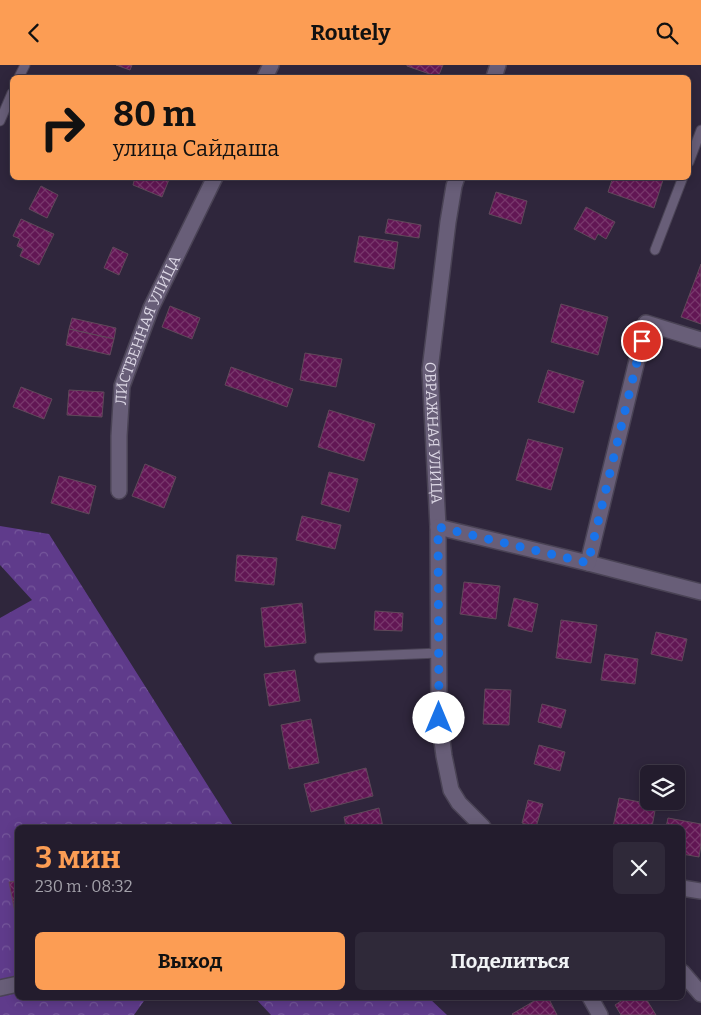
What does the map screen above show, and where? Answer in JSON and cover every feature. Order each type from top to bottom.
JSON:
[{"type":"street","name":"ЛИСТВЕННАЯ УЛИЦА","points":[[119,491],[119,435],[122,386],[151,308],[214,180]]},
{"type":"street","name":"ОВРАЖНАЯ УЛИЦА","points":[[456,180],[448,222],[430,370],[438,527],[439,718],[451,789],[459,803],[480,825]]},
{"type":"street","points":[[588,563],[646,323],[701,340]]},
{"type":"street","points":[[438,527],[701,592]]},
{"type":"street","points":[[685,888],[701,891]]},
{"type":"street","points":[[685,975],[701,994]]},
{"type":"street","points":[[0,988],[15,985]]},
{"type":"street","points":[[592,1000],[600,1015]]},
{"type":"lane","points":[[0,121],[10,98]]},
{"type":"lane","points":[[691,156],[701,129]]},
{"type":"lane","points":[[655,250],[682,180]]},
{"type":"lane","points":[[320,658],[438,653]]},
{"type":"green space","points":[[0,526],[49,534],[233,825],[15,825],[15,1000],[145,1000],[134,1015],[0,1015],[0,618],[32,600],[0,565]]},
{"type":"green space","points":[[257,1000],[431,1000],[447,1015],[271,1015]]},
{"type":"building","points":[[116,65],[132,65],[130,70]]},
{"type":"building","points":[[443,65],[439,75],[432,75],[407,66]]},
{"type":"building","points":[[134,180],[169,180],[162,197],[133,185]]},
{"type":"building","points":[[612,180],[663,180],[654,208],[608,192]]},
{"type":"building","points":[[41,186],[58,195],[47,218],[29,209]]},
{"type":"building","points":[[496,192],[527,201],[521,224],[489,214]]},
{"type":"building","points":[[586,207],[615,222],[606,239],[598,234],[595,240],[574,229]]},
{"type":"building","points":[[21,219],[54,234],[39,265],[20,256],[23,249],[17,246],[20,239],[13,236]]},
{"type":"building","points":[[388,219],[421,225],[419,238],[385,233]]},
{"type":"building","points":[[359,236],[398,242],[394,269],[354,262]]},
{"type":"building","points":[[113,247],[128,254],[119,275],[104,268]]},
{"type":"building","points":[[701,264],[701,324],[681,317]]},
{"type":"building","points":[[561,304],[608,317],[598,355],[551,342]]},
{"type":"building","points":[[170,306],[200,318],[192,339],[162,327]]},
{"type":"building","points":[[72,318],[116,328],[114,339],[69,329]]},
{"type":"building","points":[[69,329],[114,339],[110,355],[66,345]]},
{"type":"building","points":[[305,353],[342,359],[336,387],[300,380]]},
{"type":"building","points":[[231,367],[293,389],[287,407],[225,385]]},
{"type":"building","points":[[548,370],[584,381],[574,413],[538,402]]},
{"type":"building","points":[[21,387],[52,399],[44,419],[13,407]]},
{"type":"building","points":[[69,390],[104,392],[102,417],[67,415]]},
{"type":"building","points":[[329,410],[375,424],[364,461],[318,447]]},
{"type":"building","points":[[528,439],[563,448],[551,490],[516,480]]},
{"type":"building","points":[[145,464],[176,477],[164,508],[132,496]]},
{"type":"building","points":[[329,472],[358,479],[349,512],[321,504]]},
{"type":"building","points":[[59,476],[96,486],[89,514],[51,503]]},
{"type":"building","points":[[302,516],[341,525],[335,549],[296,540]]},
{"type":"building","points":[[237,555],[277,558],[274,585],[235,581]]},
{"type":"building","points":[[464,582],[500,586],[496,619],[460,614]]},
{"type":"building","points":[[514,598],[538,604],[532,632],[508,626]]},
{"type":"building","points":[[302,603],[306,643],[265,647],[261,608]]},
{"type":"building","points":[[375,611],[403,613],[402,631],[374,630]]},
{"type":"building","points":[[561,620],[597,625],[591,663],[556,658]]},
{"type":"building","points":[[656,632],[687,639],[682,661],[651,654]]},
{"type":"building","points":[[605,654],[638,659],[635,684],[601,680]]},
{"type":"building","points":[[295,670],[300,701],[269,706],[264,674]]},
{"type":"building","points":[[485,689],[511,690],[509,725],[483,724]]},
{"type":"building","points":[[542,704],[566,710],[561,728],[538,722]]},
{"type":"building","points":[[311,719],[319,763],[289,769],[281,725]]},
{"type":"building","points":[[539,745],[565,752],[560,771],[534,764]]},
{"type":"building","points":[[366,768],[373,796],[311,812],[304,784]]},
{"type":"building","points":[[619,798],[640,802],[640,810],[655,810],[652,825],[613,825]]},
{"type":"building","points":[[528,800],[543,804],[537,825],[522,823]]},
{"type":"building","points":[[379,808],[383,825],[346,825],[344,817]]},
{"type":"building","points":[[668,818],[701,824],[699,857],[685,855],[685,825],[666,825]]},
{"type":"building","points":[[15,881],[15,913],[9,882]]},
{"type":"building","points":[[536,1000],[550,1000],[557,1015],[513,1015]]},
{"type":"building","points":[[622,1000],[647,1000],[656,1015],[621,1015],[615,1005]]},
{"type":"route","points":[[439,718],[438,527],[588,563],[642,341]]}]
